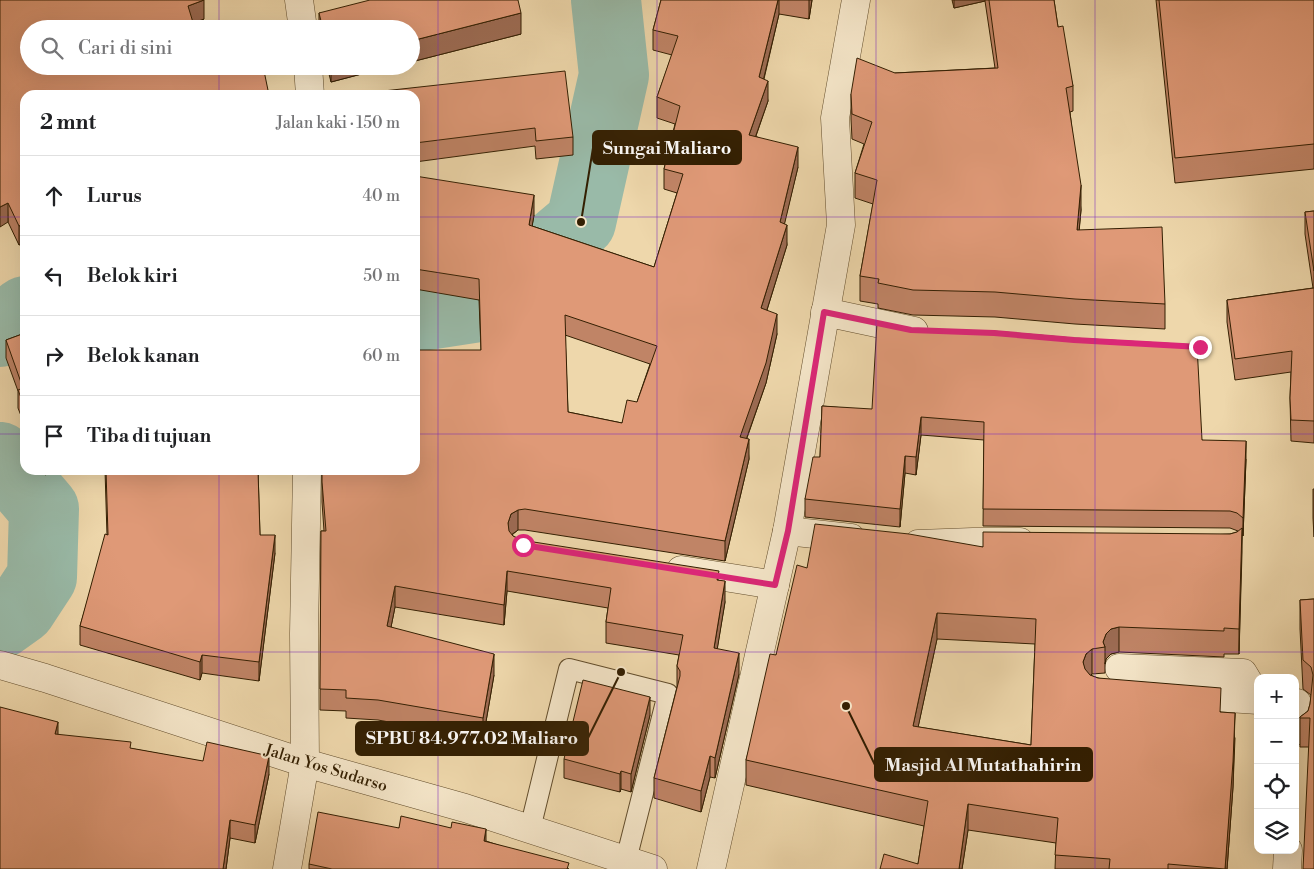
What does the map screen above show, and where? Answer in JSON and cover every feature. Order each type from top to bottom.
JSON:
[{"type":"street","points":[[299,0],[302,20]]},
{"type":"street","points":[[711,869],[788,531],[824,312],[841,225],[835,118],[856,0]]},
{"type":"street","points":[[309,75],[310,90]]},
{"type":"street","points":[[824,312],[911,330],[938,331]]},
{"type":"street","points":[[287,869],[305,763],[306,475]]},
{"type":"street","points":[[788,531],[913,544],[1042,542]]},
{"type":"street","points":[[659,567],[775,585]]},
{"type":"street","name":"Jalan Yos Sudarso","points":[[12,668],[305,763],[465,808],[530,829],[618,862],[653,869]]},
{"type":"street","points":[[1114,678],[1254,698]]},
{"type":"street","points":[[1287,869],[1288,854]]},
{"type":"lane","points":[[530,829],[570,669],[668,694],[618,862]]},
{"type":"building","points":[[0,0],[204,0],[188,6],[192,20],[20,20],[20,75],[265,75],[268,90],[20,90],[20,226],[8,203],[0,207]]},
{"type":"building","points":[[370,0],[518,0],[521,13],[420,39],[420,20],[321,20],[319,13]]},
{"type":"building","points":[[661,0],[778,0],[759,77],[768,81],[749,135],[798,147],[780,222],[787,225],[761,308],[777,314],[766,363],[740,437],[749,439],[725,541],[525,509],[511,514],[508,523],[509,531],[513,536],[521,540],[719,571],[717,580],[725,581],[714,648],[739,653],[715,758],[710,756],[701,791],[654,778],[680,676],[677,666],[683,635],[606,622],[611,588],[507,571],[504,605],[395,586],[387,626],[494,654],[483,718],[378,700],[346,698],[346,690],[320,689],[321,531],[326,531],[322,475],[420,475],[420,350],[481,350],[479,279],[420,270],[420,177],[534,195],[529,225],[654,267],[683,174],[664,169],[680,106],[657,97],[678,36],[653,30]],"holes":[[[565,315],[657,346],[637,402],[627,400],[622,423],[568,412]]]},
{"type":"building","points":[[989,0],[1054,0],[1058,27],[1063,26],[1073,86],[1066,88],[1081,185],[1077,230],[1162,227],[1165,304],[995,292],[913,290],[878,283],[879,279],[860,276],[877,180],[855,173],[872,122],[852,114],[851,94],[857,58],[895,73],[998,68]]},
{"type":"building","points":[[1159,0],[1314,0],[1314,144],[1175,158]]},
{"type":"building","points":[[565,71],[573,137],[536,141],[535,128],[420,142],[420,90],[392,90]]},
{"type":"building","points":[[1314,211],[1314,271],[1305,212]]},
{"type":"building","points":[[1314,288],[1314,421],[1291,420],[1292,351],[1235,359],[1227,300]]},
{"type":"building","points":[[877,322],[910,329],[993,331],[1073,338],[1197,345],[1202,440],[1246,441],[1243,518],[1237,513],[1230,511],[983,509],[984,422],[921,417],[916,457],[905,456],[900,509],[805,499],[813,457],[820,457],[822,406],[872,409]]},
{"type":"building","points":[[20,335],[20,380],[6,340]]},
{"type":"building","points":[[106,475],[258,475],[260,535],[275,535],[259,662],[202,655],[200,662],[80,626],[105,534],[108,535]]},
{"type":"building","points":[[815,524],[909,534],[983,547],[983,532],[1230,534],[1242,528],[1239,629],[1224,628],[1224,631],[1119,627],[1111,629],[1106,634],[1103,642],[1105,647],[1092,649],[1086,654],[1083,662],[1085,669],[1090,675],[1098,678],[1221,688],[1220,712],[1235,713],[1225,869],[1168,864],[1168,869],[1109,869],[1110,859],[1055,855],[1058,818],[968,804],[959,869],[880,869],[884,854],[918,864],[928,801],[746,760],[770,654],[776,655],[797,565],[807,568]],"holes":[[[937,613],[1036,619],[1031,745],[913,726]]]},
{"type":"building","points":[[1314,599],[1314,869],[1303,869],[1310,718],[1300,717],[1308,711],[1313,675],[1311,667],[1303,660],[1300,600]]},
{"type":"building","points":[[583,680],[650,697],[631,774],[621,771],[620,774],[564,759]]},
{"type":"building","points":[[0,707],[58,722],[55,734],[131,742],[130,748],[203,761],[207,742],[269,756],[255,825],[230,820],[223,869],[0,869]]},
{"type":"building","points":[[318,812],[399,828],[401,816],[451,828],[452,822],[486,829],[484,841],[569,863],[567,869],[332,869],[309,864]]},
{"type":"waterway","points":[[420,316],[480,307],[581,222],[614,75],[606,0]]},
{"type":"waterway","points":[[0,332],[20,315]]},
{"type":"waterway","points":[[0,457],[44,509],[42,577],[21,609],[0,624]]},
{"type":"place","name":"Sungai Maliaro","points":[[581,222]]},
{"type":"place","name":"SPBU 84.977.02 Maliaro","points":[[621,672]]},
{"type":"place","name":"Masjid Al Mutathahirin","points":[[846,706]]},
{"type":"route","points":[[523,545],[775,585],[788,531],[824,312],[911,330],[994,333],[1074,340],[1200,347]]}]
